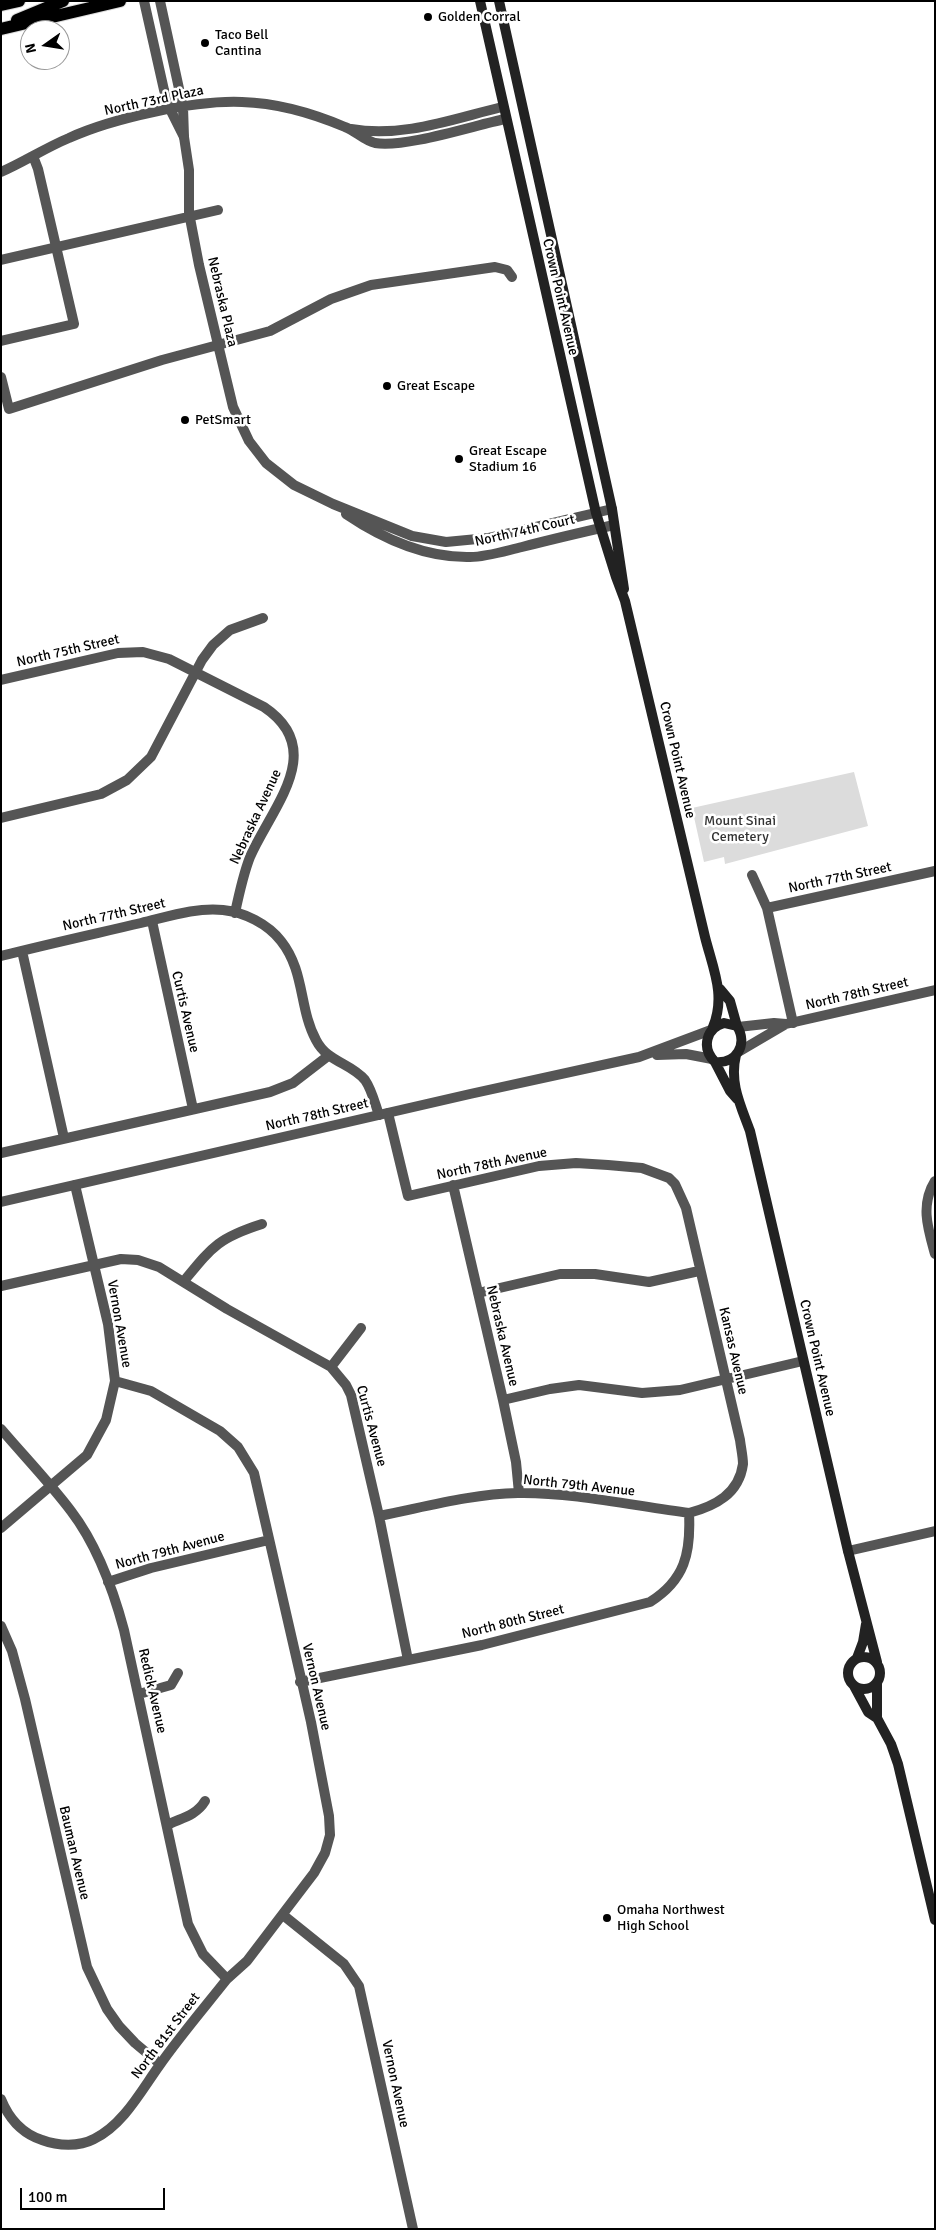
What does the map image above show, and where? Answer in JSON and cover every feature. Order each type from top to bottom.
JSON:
[{"type":"main road","points":[[1,5],[19,1]]},
{"type":"main road","points":[[1,28],[44,7],[63,1]]},
{"type":"main road","points":[[1,28],[120,1]]},
{"type":"main road","name":"Crown Point Avenue","points":[[480,1],[502,107],[596,513],[624,595],[705,937],[720,989],[719,1011],[712,1029]]},
{"type":"main road","name":"Crown Point Avenue","points":[[499,1],[612,509],[624,578],[624,595]]},
{"type":"main road","name":"Crown Point Avenue","points":[[720,989],[730,1001],[737,1026]]},
{"type":"main road","points":[[724,1023],[737,1026],[742,1037],[738,1053],[727,1061],[714,1061],[707,1046],[712,1029],[724,1023]]},
{"type":"main road","name":"Crown Point Avenue","points":[[738,1053],[733,1074],[737,1100],[750,1131],[848,1551],[877,1662]]},
{"type":"main road","name":"Crown Point Avenue","points":[[714,1061],[737,1100]]},
{"type":"main road","name":"Crown Point Avenue","points":[[858,1658],[866,1624]]},
{"type":"main road","points":[[877,1718],[880,1672],[877,1662],[870,1657],[858,1658],[851,1664],[848,1671],[850,1680],[868,1712],[877,1718],[891,1744],[931,1890],[935,1920]]},
{"type":"main road","points":[[854,1686],[864,1688],[878,1682]]},
{"type":"street","name":"Nebraska Plaza","points":[[144,1],[163,88],[170,109],[184,137]]},
{"type":"street","name":"Nebraska Plaza","points":[[160,1],[183,107],[184,137],[189,170],[189,216],[229,393],[237,419],[249,441],[266,464]]},
{"type":"street","name":"North 73rd Plaza","points":[[1,172],[81,132],[170,109],[224,102],[260,103],[300,110],[349,128],[372,142],[392,143],[505,119]]},
{"type":"street","name":"North 73rd Plaza","points":[[349,128],[384,132],[408,130],[502,107]]},
{"type":"street","points":[[1,341],[74,324],[38,169],[32,156]]},
{"type":"street","points":[[1,260],[218,210]]},
{"type":"street","points":[[1,377],[9,409],[162,360],[270,332],[331,299],[371,285],[495,267],[507,270],[512,277]]},
{"type":"street","name":"North 74th Court","points":[[266,464],[294,485],[333,504],[412,536],[446,542],[488,538],[612,509]]},
{"type":"street","name":"North 74th Court","points":[[333,504],[362,525],[401,545],[444,556],[484,556],[614,525]]},
{"type":"street","points":[[444,556],[446,542]]},
{"type":"street","points":[[1,818],[102,794],[127,780],[151,756],[207,653],[221,637],[243,624],[263,618]]},
{"type":"street","name":"North 75th Street","points":[[1,680],[128,652],[158,654],[196,672]]},
{"type":"street","name":"Nebraska Avenue","points":[[196,672],[278,717],[287,729],[294,748],[294,767],[289,781],[250,858],[234,913]]},
{"type":"street","name":"North 77th Street","points":[[767,908],[935,871]]},
{"type":"street","points":[[752,875],[767,908],[790,1023]]},
{"type":"street","name":"North 77th Street","points":[[1,956],[209,909],[234,913]]},
{"type":"street","points":[[234,913],[256,920],[281,940],[296,966],[314,1038],[328,1056],[356,1073],[365,1081],[383,1114]]},
{"type":"street","name":"Curtis Avenue","points":[[152,921],[193,1109]]},
{"type":"street","points":[[22,951],[64,1138]]},
{"type":"street","name":"North 78th Street","points":[[790,1023],[935,990]]},
{"type":"street","points":[[737,1026],[774,1022],[790,1023]]},
{"type":"street","points":[[738,1053],[790,1023]]},
{"type":"street","points":[[639,1057],[712,1029]]},
{"type":"street","points":[[639,1057],[686,1054],[714,1061]]},
{"type":"street","points":[[1,1153],[283,1087],[304,1076],[328,1056]]},
{"type":"street","name":"North 78th Street","points":[[1,1202],[639,1057]]},
{"type":"street","name":"North 78th Avenue","points":[[383,1114],[408,1196],[539,1166],[576,1163],[642,1168]]},
{"type":"street","name":"Kansas Avenue","points":[[642,1168],[661,1174],[675,1184],[686,1208],[699,1271],[740,1440],[743,1463],[738,1481],[729,1494],[710,1507],[689,1513]]},
{"type":"street","points":[[935,1181],[926,1207],[927,1224],[935,1254]]},
{"type":"street","name":"Vernon Avenue","points":[[75,1185],[110,1339],[115,1381],[140,1387],[156,1394],[220,1431],[238,1447],[254,1473],[325,1794],[330,1835],[326,1853],[314,1874],[283,1915],[344,1964],[359,1986],[413,2229]]},
{"type":"street","name":"Nebraska Avenue","points":[[452,1185],[503,1400],[516,1462],[519,1493]]},
{"type":"street","points":[[184,1281],[218,1242],[232,1234],[262,1224]]},
{"type":"street","name":"Curtis Avenue","points":[[93,1264],[133,1259],[159,1267],[227,1309],[331,1367],[346,1385],[351,1395],[379,1516],[408,1660]]},
{"type":"street","points":[[1,1286],[93,1264]]},
{"type":"street","points":[[478,1293],[560,1274],[595,1274],[649,1282],[699,1271]]},
{"type":"street","points":[[331,1367],[361,1328]]},
{"type":"street","points":[[503,1400],[570,1386],[590,1385],[628,1392],[680,1390],[804,1361]]},
{"type":"street","points":[[1,1528],[86,1455],[99,1436],[106,1420],[115,1381]]},
{"type":"street","name":"Redick Avenue","points":[[1,1429],[72,1512],[100,1560],[117,1606],[139,1694],[188,1924],[203,1954],[227,1979]]},
{"type":"street","name":"North 79th Avenue","points":[[379,1516],[461,1499],[519,1493],[552,1494],[689,1513]]},
{"type":"street","name":"North 80th Street","points":[[300,1682],[482,1645],[650,1602],[665,1592],[676,1579],[686,1559],[690,1535],[689,1513]]},
{"type":"street","points":[[848,1551],[935,1531]]},
{"type":"street","name":"North 79th Avenue","points":[[108,1582],[151,1568],[269,1540]]},
{"type":"street","name":"Bauman Avenue","points":[[1,1626],[12,1651],[25,1699],[87,1967],[107,2009],[119,2026],[135,2043],[160,2064]]},
{"type":"street","points":[[139,1694],[171,1684],[178,1673]]},
{"type":"street","points":[[167,1825],[191,1815],[200,1809],[205,1801]]},
{"type":"street","name":"North 81st Street","points":[[1,2099],[13,2122],[22,2130],[38,2139],[55,2144],[76,2144],[93,2140],[108,2131],[227,1979],[246,1961],[283,1915]]},
{"type":"green space","name":"Mount Sinai Cemetery","points":[[854,772],[868,826],[725,864],[724,857],[704,862],[692,808]]},
{"type":"place","name":"Golden Corral","points":[[428,17]]},
{"type":"place","name":"Taco Bell Cantina","points":[[205,43]]},
{"type":"place","name":"Great Escape","points":[[387,386]]},
{"type":"place","name":"PetSmart","points":[[185,420]]},
{"type":"place","name":"Great Escape Stadium 16","points":[[459,459]]},
{"type":"place","name":"Omaha Northwest High School","points":[[607,1918]]}]
